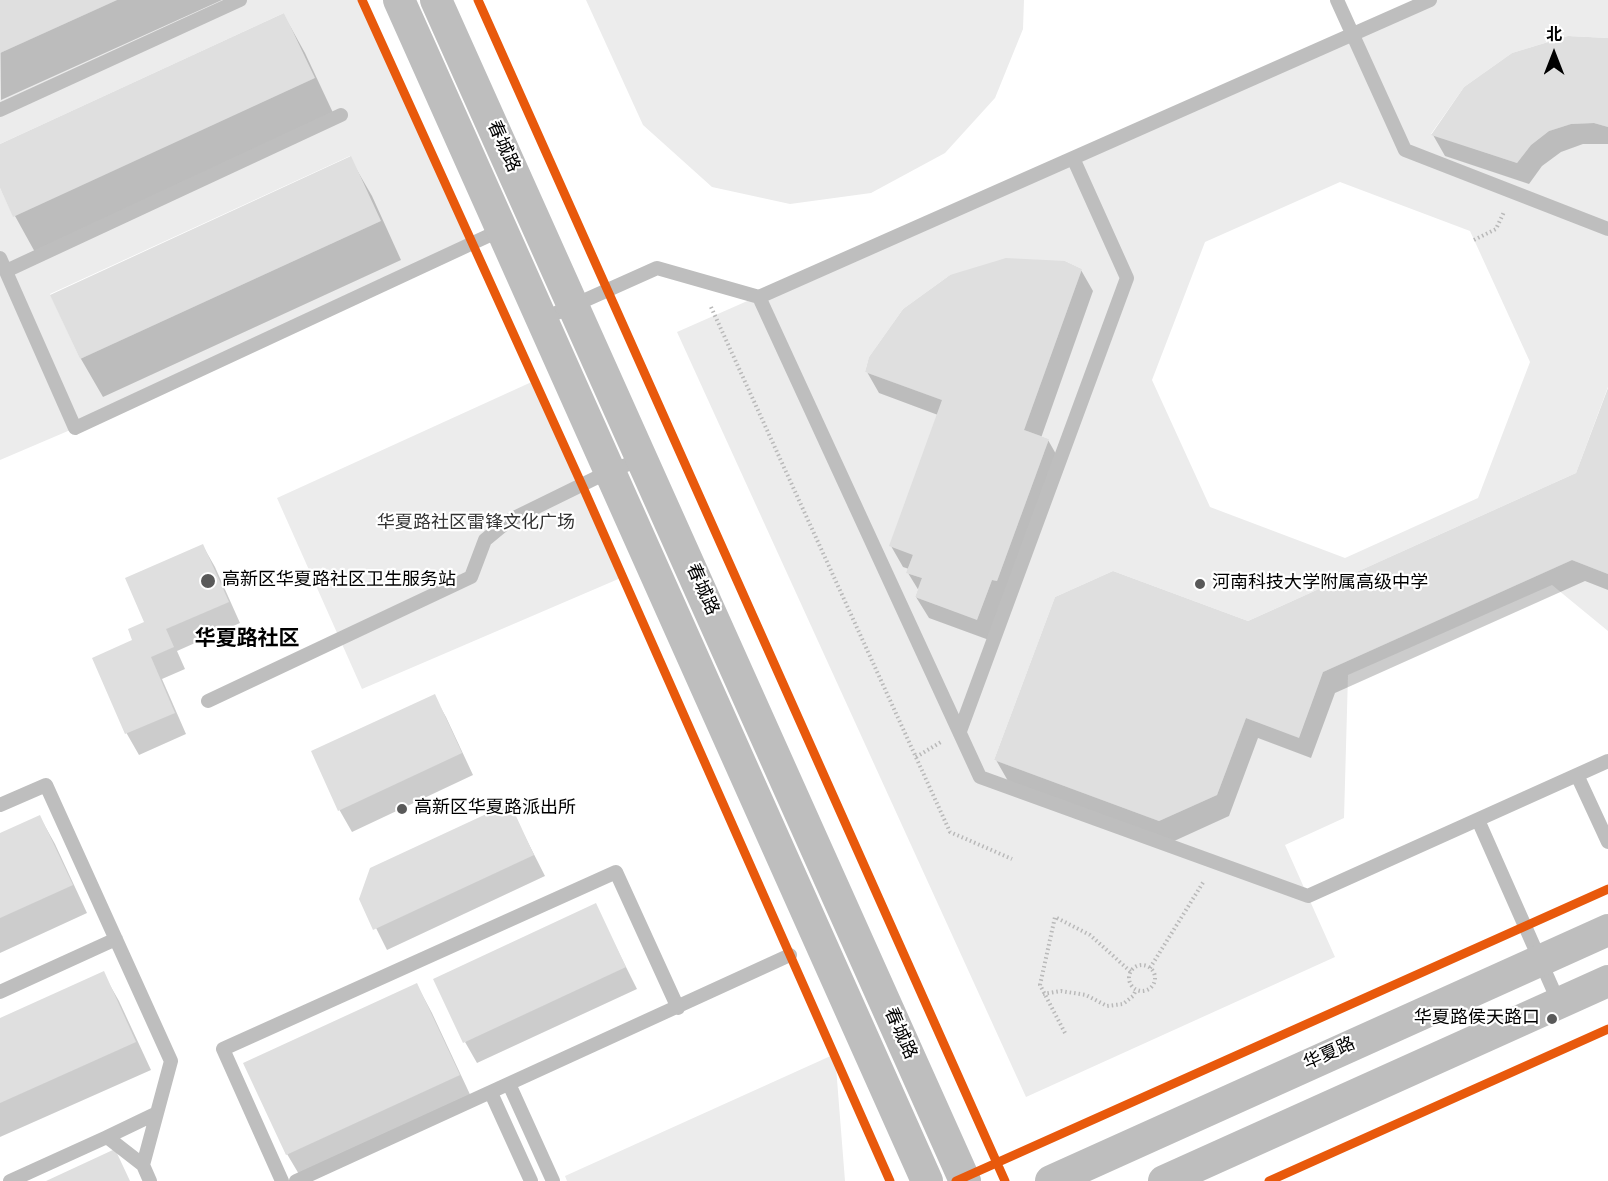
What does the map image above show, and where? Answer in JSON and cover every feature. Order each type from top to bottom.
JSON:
[{"type":"street","name":"春城路","points":[[399,0],[927,1181]]},
{"type":"street","name":"春城路","points":[[436,0],[965,1181]]},
{"type":"street","name":"华夏路","points":[[1051,1181],[1608,930]]},
{"type":"street","points":[[1164,1181],[1608,981]]},
{"type":"lane","points":[[0,110],[240,0]]},
{"type":"lane","points":[[1336,0],[1405,150],[1608,230]]},
{"type":"lane","points":[[543,319],[657,268],[759,297],[1430,0]]},
{"type":"lane","points":[[6,272],[341,115]]},
{"type":"lane","points":[[960,731],[1127,278],[1073,158]]},
{"type":"lane","points":[[0,258],[75,428],[503,229]]},
{"type":"lane","points":[[759,297],[980,777],[1308,896],[1608,761]]},
{"type":"lane","points":[[208,701],[471,577],[485,540],[508,521],[610,471],[642,459]]},
{"type":"lane","points":[[1578,775],[1608,842]]},
{"type":"lane","points":[[0,806],[46,785],[171,1061],[143,1165]]},
{"type":"lane","points":[[1478,820],[1559,1003]]},
{"type":"lane","points":[[282,1181],[223,1049],[616,872],[678,1008]]},
{"type":"lane","points":[[0,992],[116,939]]},
{"type":"lane","points":[[296,1181],[790,955]]},
{"type":"lane","points":[[509,1084],[553,1181]]},
{"type":"lane","points":[[491,1093],[531,1181]]},
{"type":"lane","points":[[10,1181],[157,1113]]},
{"type":"lane","points":[[107,1137],[143,1165],[150,1181]]},
{"type":"path","points":[[1474,240],[1496,229],[1513,193]]},
{"type":"path","points":[[699,280],[950,832],[1012,859]]},
{"type":"path","points":[[1150,968],[1216,863]]},
{"type":"path","points":[[1065,1033],[1040,985],[1055,918],[1090,935],[1131,972]]},
{"type":"path","points":[[1142,965],[1150,968],[1154,975],[1154,983],[1144,991],[1136,990],[1129,980],[1131,972],[1142,965]]},
{"type":"path","points":[[1043,994],[1061,991],[1086,995],[1107,1006],[1123,1004],[1133,996],[1136,990]]},
{"type":"green space","points":[[117,0],[360,0],[473,245],[75,428],[0,460],[0,188],[13,216],[314,78],[284,13],[0,144],[0,53]],"holes":[[[350,156],[380,221],[80,359],[50,294]]]},
{"type":"green space","points":[[586,0],[1024,0],[1023,29],[995,98],[945,153],[871,193],[790,204],[712,187],[643,125]]},
{"type":"green space","points":[[1430,0],[1608,0],[1608,38],[1568,36],[1512,53],[1464,87],[1431,134],[1517,163],[1531,145],[1549,131],[1571,124],[1594,123],[1608,127],[1608,387],[1576,473],[1248,621],[1113,571],[1055,597],[994,760],[1159,821],[1217,795],[1246,718],[1299,737],[1323,672],[1572,560],[1608,574],[1608,631],[1552,585],[1348,675],[1344,818],[1285,845],[1335,957],[1026,1097],[677,332]],"holes":[[[1340,182],[1470,231],[1530,362],[1478,498],[1345,558],[1210,507],[1152,380],[1205,242]],[[1065,261],[1082,269],[1024,430],[1049,439],[997,581],[992,580],[977,619],[915,597],[922,578],[907,573],[913,554],[942,400],[865,372],[869,357],[903,309],[950,275]]]},
{"type":"green space","name":"华夏路社区雷锋文化广场","points":[[536,380],[623,577],[362,689],[277,498]]},
{"type":"green space","points":[[835,1054],[845,1181],[567,1181],[565,1176]]},
{"type":"building","points":[[0,0],[117,0],[0,53]]},
{"type":"building","points":[[284,13],[315,78],[13,217],[0,188],[0,144]]},
{"type":"building","points":[[1568,36],[1608,38],[1608,127],[1594,123],[1571,124],[1549,131],[1531,145],[1517,163],[1431,135],[1464,87],[1512,53]]},
{"type":"building","points":[[351,156],[381,221],[80,359],[50,295]]},
{"type":"building","points":[[1006,258],[1065,261],[1082,269],[1024,430],[1049,439],[997,581],[992,580],[977,620],[915,597],[922,578],[906,573],[913,555],[889,546],[942,400],[865,372],[869,357],[903,309],[950,275]]},
{"type":"building","points":[[1608,388],[1608,574],[1572,560],[1323,672],[1299,738],[1246,718],[1217,795],[1159,821],[994,760],[1055,597],[1113,571],[1248,621],[1576,473]]},
{"type":"building","points":[[203,544],[229,602],[166,629],[174,647],[151,657],[175,713],[125,734],[92,658],[132,640],[128,629],[144,622],[125,578]]},
{"type":"building","points":[[435,694],[462,753],[338,811],[311,751]]},
{"type":"building","points":[[510,803],[534,855],[373,930],[359,899],[370,868]]},
{"type":"building","points":[[40,815],[73,885],[0,918],[0,833]]},
{"type":"building","points":[[596,903],[626,967],[463,1043],[433,979]]},
{"type":"building","points":[[104,971],[136,1042],[0,1103],[0,1018]]},
{"type":"building","points":[[417,983],[460,1075],[286,1155],[243,1063]]},
{"type":"building","points":[[115,1149],[130,1181],[46,1181]]},
{"type":"cycle path","points":[[362,0],[582,485],[890,1181]]},
{"type":"cycle path","points":[[478,0],[1005,1181]]},
{"type":"cycle path","points":[[956,1181],[1608,889]]},
{"type":"cycle path","points":[[1269,1181],[1608,1029]]},
{"type":"place","name":"高新区华夏路社区卫生服务站","points":[[208,581]]},
{"type":"place","name":"河南科技大学附属高级中学","points":[[1200,584]]},
{"type":"place","name":"高新区华夏路派出所","points":[[402,809]]},
{"type":"place","name":"华夏路侯天路口","points":[[1552,1019]]},
{"type":"district","name":"华夏路社区","points":[[247,641]]}]
